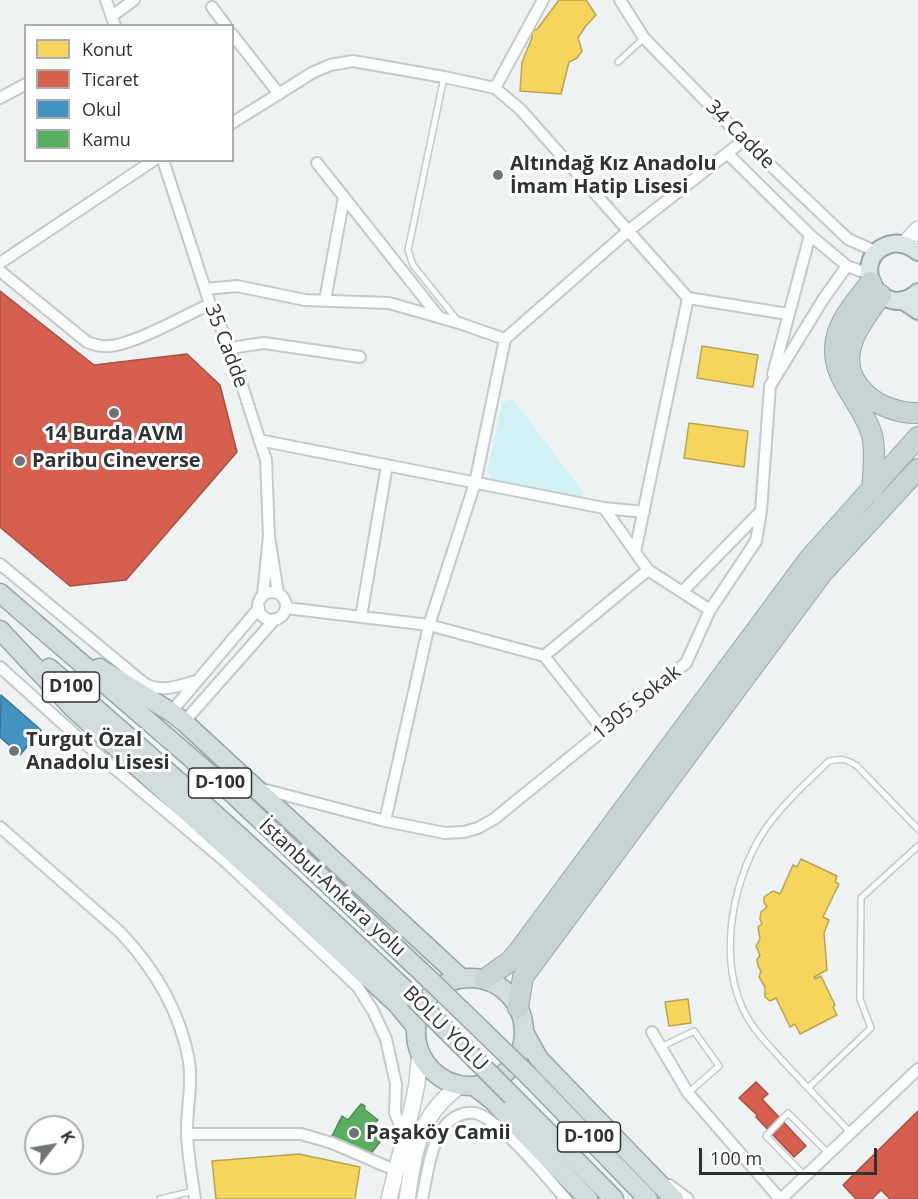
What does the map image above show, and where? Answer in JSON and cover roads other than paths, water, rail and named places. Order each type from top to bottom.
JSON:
[{"type":"highway","points":[[874,284],[854,337],[849,355],[850,367],[859,387],[876,403],[898,412],[918,413]]},
{"type":"highway","points":[[872,491],[873,438],[865,418],[839,371],[835,342],[844,316],[874,284]]},
{"type":"highway","points":[[486,979],[509,962],[518,952],[809,559],[918,437]]},
{"type":"highway","points":[[518,1008],[524,977],[823,572],[918,469]]},
{"type":"highway","points":[[894,495],[918,486]]},
{"type":"highway","name":"İstanbul-Ankara yolu","points":[[0,594],[234,795],[529,1076],[648,1199]]},
{"type":"highway","points":[[0,628],[74,709],[299,912],[397,1004],[416,1027]]},
{"type":"highway","name":"BOLU YOLU","points":[[0,628],[143,748],[294,885],[414,998],[614,1199]]},
{"type":"highway","points":[[64,647],[178,717],[461,978]]},
{"type":"highway","points":[[467,1086],[487,1084],[499,1078],[510,1069],[523,1046],[523,1020],[518,1008],[503,988],[486,979],[461,978],[448,982],[430,995],[419,1013],[416,1027],[420,1052],[436,1074],[448,1081],[467,1086],[492,1100],[588,1199]]},
{"type":"highway","points":[[524,1032],[539,1059],[674,1199]]},
{"type":"main road","points":[[918,229],[911,248],[894,243],[884,246],[872,259],[874,284],[887,299],[902,300],[918,292]]},
{"type":"main road","points":[[902,300],[918,311]]},
{"type":"main road","points":[[388,1198],[397,1171],[417,1083],[420,1052]]},
{"type":"main road","points":[[407,1199],[412,1167],[425,1122],[440,1102],[467,1086]]},
{"type":"street","points":[[106,0],[114,23],[134,0]]},
{"type":"street","points":[[495,88],[543,0]]},
{"type":"street","name":"34 Cadde","points":[[620,0],[644,38],[744,140],[848,238],[877,252]]},
{"type":"street","points":[[212,7],[225,24]]},
{"type":"street","points":[[234,37],[279,93]]},
{"type":"street","points":[[234,122],[312,73],[330,65],[353,61],[444,76],[495,88],[520,109],[688,298],[788,314]]},
{"type":"street","points":[[0,98],[24,85]]},
{"type":"street","points":[[385,821],[429,625],[475,483],[505,339],[628,231],[744,140]]},
{"type":"street","points":[[728,154],[810,235],[847,266],[874,284]]},
{"type":"street","points":[[0,263],[163,162]]},
{"type":"street","name":"35 Cadde","points":[[163,162],[210,304],[230,348],[266,460],[269,536]]},
{"type":"street","points":[[317,163],[439,317]]},
{"type":"street","points":[[324,300],[344,197]]},
{"type":"street","points":[[770,386],[810,235]]},
{"type":"street","name":"1305 Sokak","points":[[256,788],[385,821],[445,833],[464,832],[478,828],[494,819],[686,663],[710,610],[756,541],[761,511],[770,386],[824,298],[847,266]]},
{"type":"street","points":[[0,271],[87,342],[98,345],[110,346],[130,341],[210,304]]},
{"type":"street","points":[[205,289],[237,286],[305,300],[389,303],[505,339]]},
{"type":"street","points":[[635,552],[688,298]]},
{"type":"street","points":[[230,348],[264,343],[360,357]]},
{"type":"street","points":[[259,440],[604,508],[644,512]]},
{"type":"street","points":[[361,617],[387,465]]},
{"type":"street","points":[[604,508],[648,570],[710,610]]},
{"type":"street","points":[[682,592],[761,511]]},
{"type":"street","points":[[178,717],[282,615],[286,608],[284,599],[278,593],[269,536]]},
{"type":"street","points":[[269,536],[263,595],[259,601],[259,608],[266,618],[275,620]]},
{"type":"street","points":[[0,564],[145,684],[156,690],[195,681]]},
{"type":"street","points":[[544,656],[648,570]]},
{"type":"street","points":[[263,595],[270,592],[278,593]]},
{"type":"street","points":[[178,717],[195,681],[259,608]]},
{"type":"street","points":[[286,608],[429,625],[544,656],[603,730]]},
{"type":"street","points":[[0,667],[82,741],[227,863],[358,987],[373,1011],[388,1045],[396,1084],[395,1113],[405,1136]]},
{"type":"street","points":[[0,827],[120,932],[138,950],[158,980],[174,1014],[189,1060],[191,1076],[187,1134],[194,1195]]},
{"type":"street","points":[[652,1032],[688,1092],[781,1199],[918,1069]]},
{"type":"street","points":[[422,1199],[431,1156],[441,1132],[455,1117],[465,1113],[476,1113],[492,1121],[566,1199]]},
{"type":"street","points":[[187,1134],[302,1134],[332,1143],[397,1171]]},
{"type":"street","points":[[654,1178],[674,1187],[688,1199]]},
{"type":"lane","points":[[618,62],[644,38]]},
{"type":"lane","points":[[444,76],[408,250],[413,265],[459,323]]},
{"type":"lane","points":[[851,1133],[754,1029],[742,1008],[734,982],[730,957],[738,887],[747,859],[765,830],[790,798],[829,762],[837,759],[847,760],[856,765],[918,830]]},
{"type":"lane","points":[[808,1088],[871,1028],[860,999],[861,898],[918,846]]},
{"type":"lane","points":[[661,1047],[694,1031],[719,1066],[688,1092]]},
{"type":"lane","points":[[806,1176],[766,1136],[788,1113],[829,1154]]},
{"type":"lane","points":[[160,1199],[194,1195]]},
{"type":"place","name":"Altındağ Kız Anadolu İmam Hatip Lisesi","points":[[498,175]]},
{"type":"place","name":"14 Burda AVM","points":[[114,413]]},
{"type":"place","name":"Paribu Cineverse","points":[[20,461]]},
{"type":"place","name":"Turgut Özal Anadolu Lisesi","points":[[14,751]]},
{"type":"place","name":"Paşaköy Camii","points":[[354,1133]]}]
